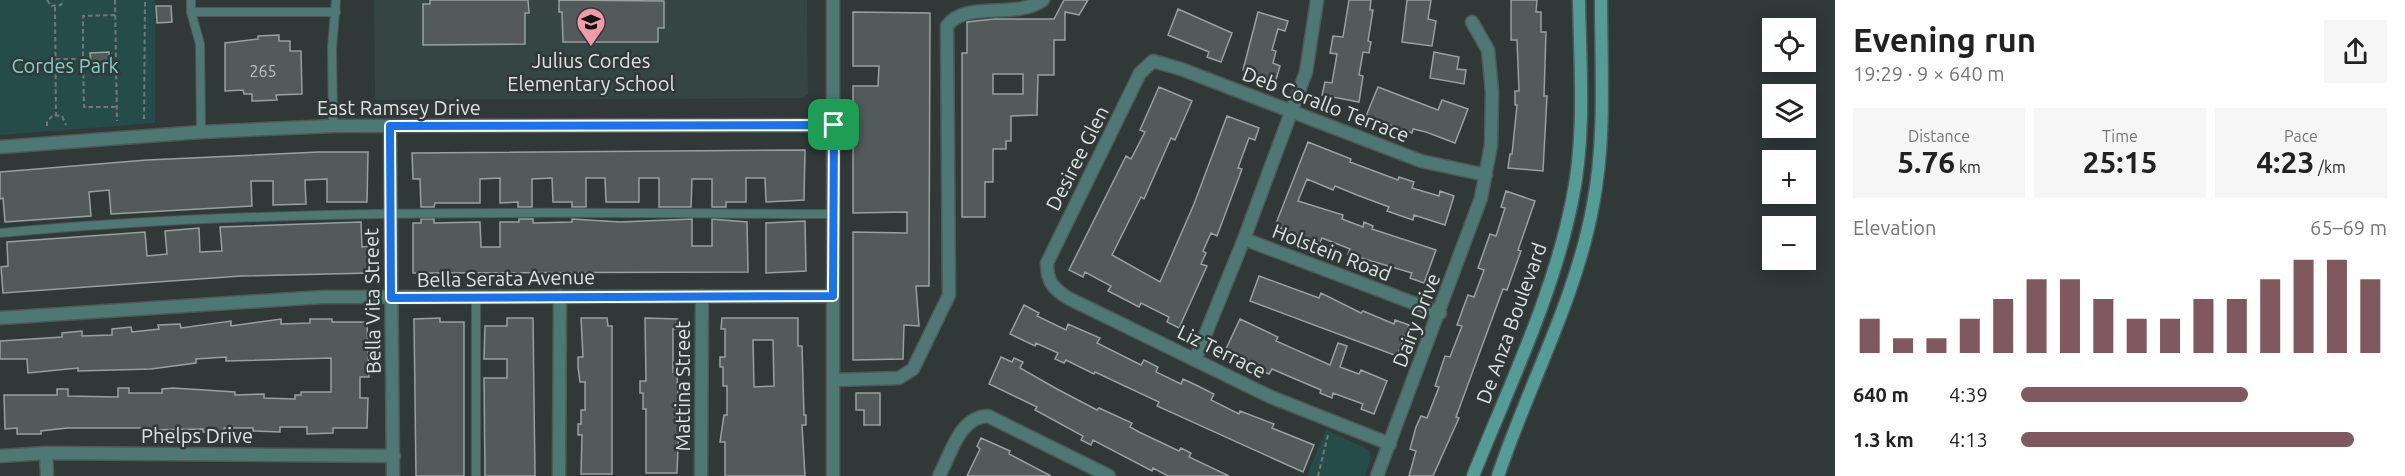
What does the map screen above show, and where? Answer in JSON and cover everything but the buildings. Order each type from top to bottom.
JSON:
[{"type":"street","points":[[833,0],[833,476]]},
{"type":"street","points":[[834,380],[892,379],[908,375],[949,295],[947,26],[952,14],[963,7],[1033,6],[1043,0]]},
{"type":"street","points":[[1195,360],[1244,239],[1306,72],[1317,0]]},
{"type":"street","name":"De Anza Boulevard","points":[[1473,476],[1556,269],[1572,199],[1581,134],[1579,0]]},
{"type":"street","name":"De Anza Boulevard","points":[[1497,476],[1572,282],[1593,205],[1601,133],[1601,0]]},
{"type":"street","name":"Dairy Drive","points":[[1377,476],[1473,225],[1486,175],[1493,118],[1488,50],[1472,22]]},
{"type":"street","name":"Deb Corallo Terrace","points":[[1153,61],[1422,161],[1486,175]]},
{"type":"street","name":"Desiree Glen","points":[[1047,278],[1047,262],[1140,73],[1153,61]]},
{"type":"street","name":"East Ramsey Drive","points":[[0,147],[201,132],[333,126],[834,125]]},
{"type":"street","name":"Bella Vita Street","points":[[390,126],[393,476]]},
{"type":"street","name":"Holstein Road","points":[[1244,239],[1440,313]]},
{"type":"street","name":"Liz Terrace","points":[[1047,278],[1055,290],[1068,298],[1271,397],[1390,444]]},
{"type":"street","points":[[559,476],[560,296]]},
{"type":"street","name":"Mattina Street","points":[[700,476],[702,296]]},
{"type":"street","name":"Bella Serata Avenue","points":[[0,318],[264,299],[833,296]]},
{"type":"street","points":[[939,476],[965,426],[979,416],[998,420],[1109,476]]},
{"type":"street","points":[[46,453],[47,476]]},
{"type":"street","name":"Phelps Drive","points":[[0,456],[46,453],[394,456]]},
{"type":"lane","points":[[191,0],[200,44],[201,132]]},
{"type":"lane","points":[[333,126],[332,48],[336,0]]},
{"type":"lane","points":[[192,12],[336,12]]},
{"type":"lane","points":[[0,233],[119,222],[391,212],[834,214]]},
{"type":"lane","points":[[476,298],[476,476]]},
{"type":"path","points":[[47,0],[51,6],[56,7],[61,5],[63,0]]},
{"type":"path","points":[[115,0],[117,121]]},
{"type":"path","points":[[144,119],[145,0]]},
{"type":"path","points":[[56,7],[57,115]]},
{"type":"path","points":[[115,15],[83,16],[84,107],[117,107]]},
{"type":"path","points":[[56,59],[83,58]]},
{"type":"path","points":[[47,126],[49,118],[57,115],[62,116],[66,125]]},
{"type":"path","points":[[1318,476],[1328,435]]},
{"type":"shaded area","name":"Julius Cordes Elementary School","points":[[374,0],[807,0],[808,94],[803,98],[375,100]]},
{"type":"green space","name":"Cordes Park","points":[[0,0],[155,0],[155,123],[0,135]]},
{"type":"green space","points":[[1326,430],[1369,450],[1371,458],[1365,476],[1307,476]]},
{"type":"place","name":"Julius Cordes Elementary School","points":[[591,48]]},
{"type":"route","points":[[834,125],[833,296],[391,298],[390,126],[834,125]]}]
